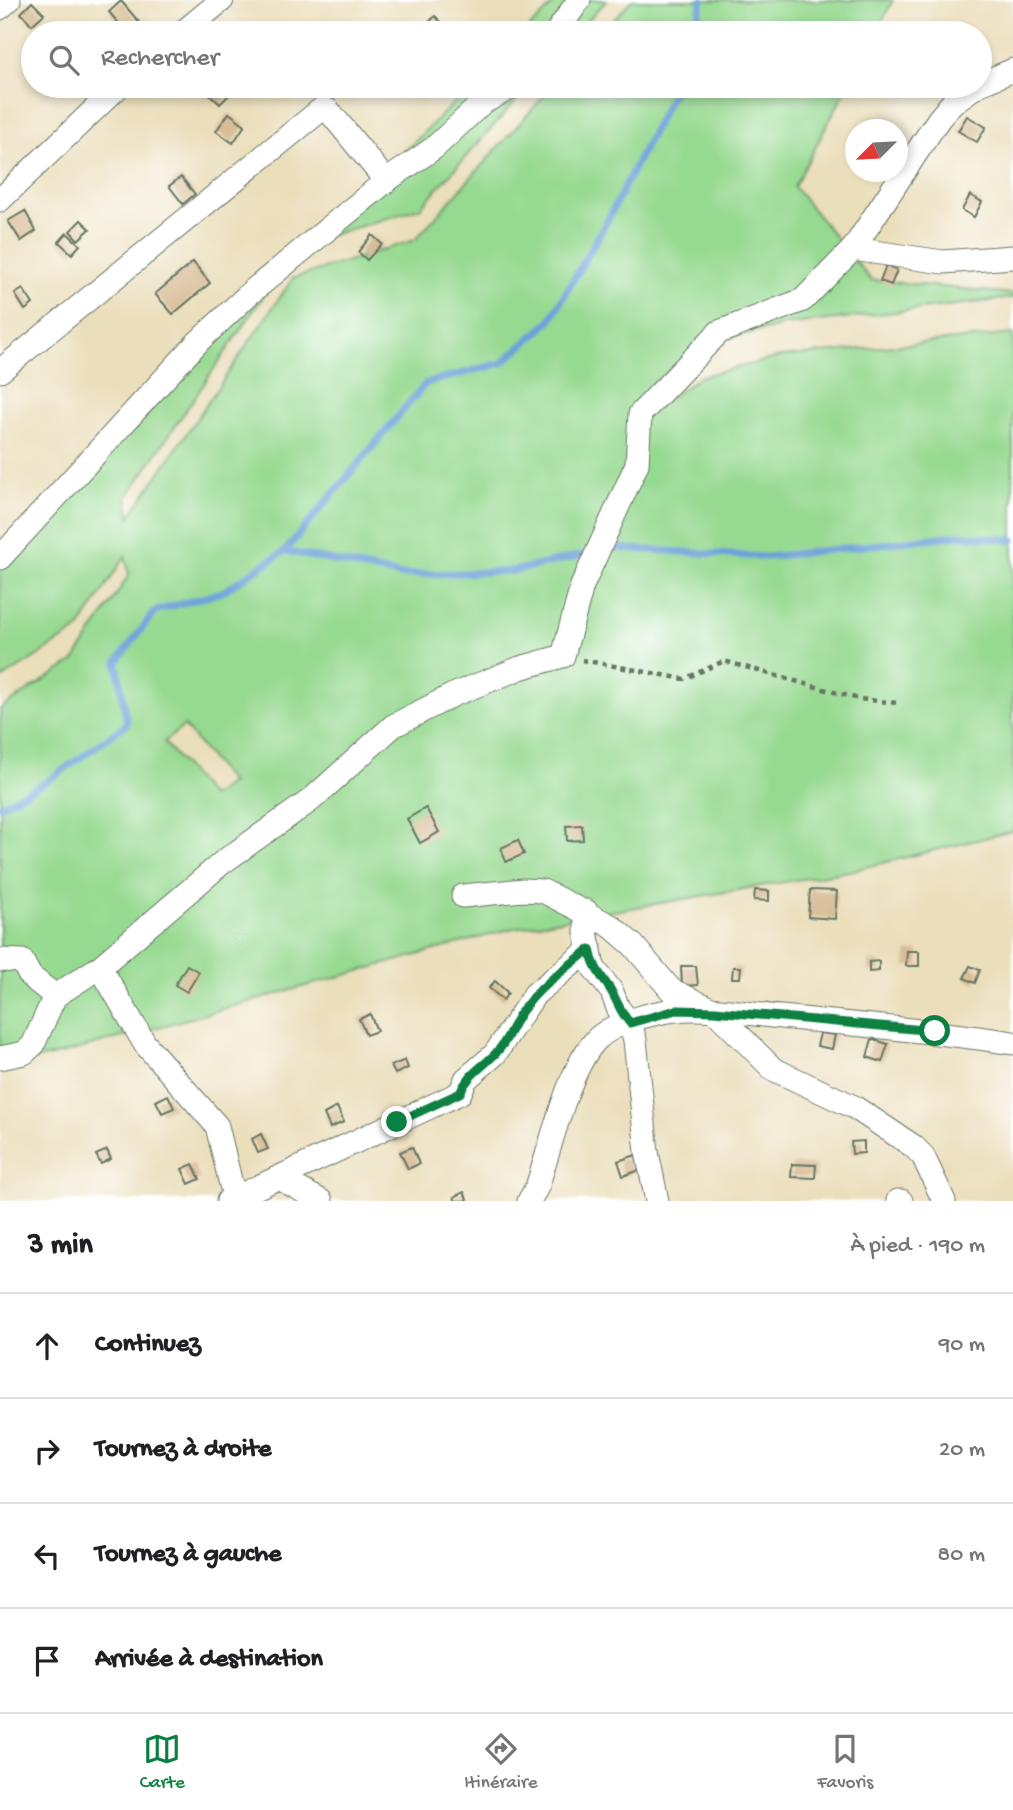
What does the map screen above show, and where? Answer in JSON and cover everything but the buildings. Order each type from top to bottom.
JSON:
[{"type":"street","points":[[0,8],[9,0]]},
{"type":"street","points":[[197,21],[222,0]]},
{"type":"street","points":[[564,21],[579,0]]},
{"type":"street","points":[[992,79],[1013,70]]},
{"type":"street","points":[[0,200],[106,98]]},
{"type":"street","points":[[0,558],[204,335],[250,293],[386,181],[434,148],[482,103],[491,98]]},
{"type":"street","points":[[0,1058],[24,1054],[33,1045],[55,996],[100,967],[223,862],[311,800],[393,726],[453,695],[520,668],[563,656],[582,586],[637,464],[640,414],[719,331],[803,300],[853,249],[938,120],[959,98]]},
{"type":"street","points":[[3,363],[323,108],[329,111],[386,181]]},
{"type":"street","points":[[853,249],[943,262],[1013,257]]},
{"type":"street","points":[[463,896],[523,890],[543,891],[611,926],[633,945],[671,990],[715,1011],[773,1069],[854,1107],[913,1146],[923,1157],[944,1201]]},
{"type":"street","points":[[586,911],[593,967],[630,1023],[647,1152],[657,1201]]},
{"type":"street","points":[[100,967],[145,1044],[217,1126],[222,1137],[232,1201],[460,1093],[466,1079],[495,1054],[505,1041],[522,1010],[535,995],[590,949]]},
{"type":"street","points":[[0,960],[22,961],[30,976],[55,996]]},
{"type":"street","points":[[529,1201],[537,1187],[577,1068],[596,1039],[606,1031],[630,1023],[676,1010],[715,1011],[935,1031],[1013,1043]]},
{"type":"street","points":[[281,1179],[321,1201]]},
{"type":"path","points":[[563,656],[684,679],[724,661],[859,699],[899,703]]},
{"type":"green space","points":[[558,0],[607,0],[587,21],[536,21]]},
{"type":"green space","points":[[632,0],[893,0],[882,21],[612,21]]},
{"type":"green space","points":[[459,98],[518,98],[420,208],[298,245],[127,497],[130,516],[293,278],[415,240],[542,98],[842,98],[794,187],[871,280],[1013,294],[1013,298],[785,325],[704,344],[650,385],[649,413],[699,377],[780,357],[1013,334],[1013,831],[854,870],[514,928],[65,1053],[0,1067],[0,709],[74,661],[129,575],[125,556],[79,629],[0,680],[0,569],[273,261],[412,144]],"holes":[[[184,726],[231,783],[211,797],[164,742]]]},
{"type":"waterway","points":[[698,21],[702,0]]},
{"type":"waterway","points":[[0,806],[49,780],[127,724],[117,662],[155,611],[222,592],[285,551],[426,383],[502,363],[549,322],[607,221],[670,98]]},
{"type":"waterway","points":[[603,550],[613,548],[767,557],[959,535],[1013,540]]},
{"type":"waterway","points":[[285,551],[400,575],[513,571],[592,553]]},
{"type":"route","points":[[397,1122],[460,1093],[466,1079],[495,1054],[505,1041],[522,1010],[535,995],[590,949],[593,967],[630,1023],[676,1010],[715,1011],[935,1031]]}]
